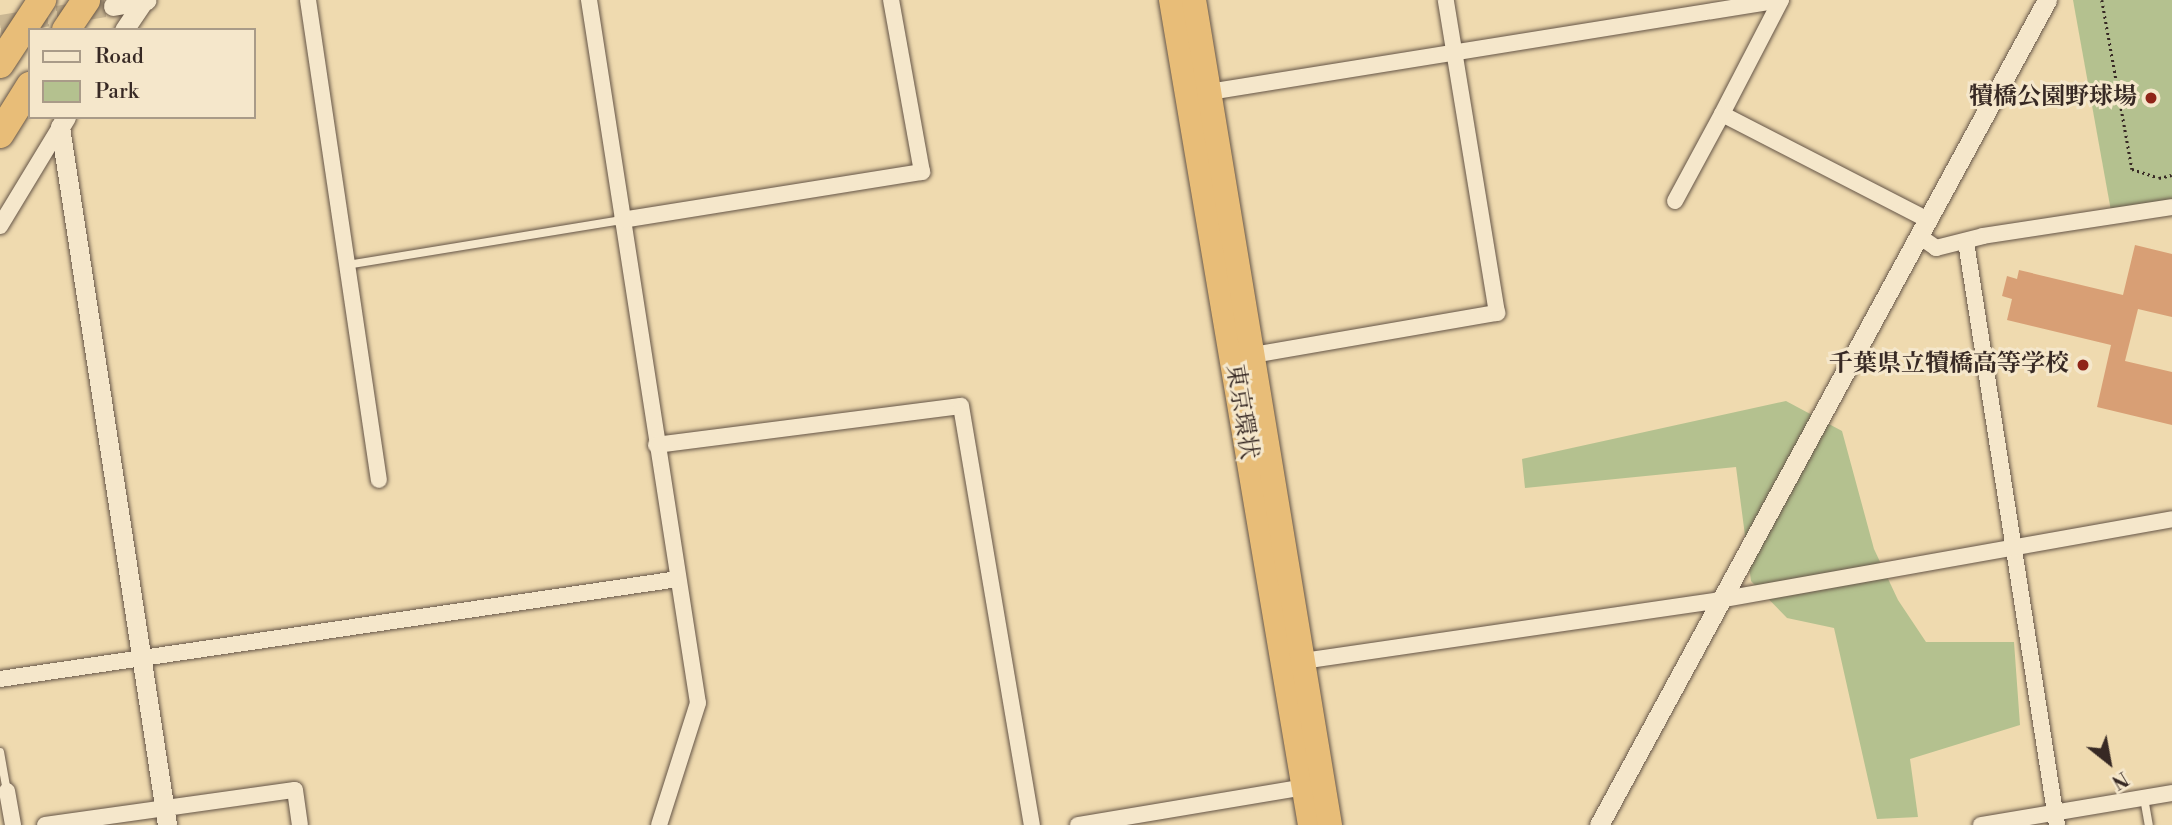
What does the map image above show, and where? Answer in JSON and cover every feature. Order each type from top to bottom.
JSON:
[{"type":"highway","points":[[0,64],[42,0]]},
{"type":"highway","name":"東京環状","points":[[1171,0],[1313,786],[1331,825]]},
{"type":"highway","name":"東京環状","points":[[1194,0],[1303,661],[1313,786],[1310,825]]},
{"type":"highway","points":[[68,28],[99,3]]},
{"type":"highway","points":[[0,134],[28,89]]},
{"type":"street","points":[[99,3],[145,0]]},
{"type":"street","points":[[125,28],[145,0]]},
{"type":"street","points":[[308,0],[379,480]]},
{"type":"street","points":[[589,0],[698,703],[659,825]]},
{"type":"street","points":[[622,220],[922,172],[891,0]]},
{"type":"street","points":[[1253,355],[1497,313],[1446,0]]},
{"type":"street","points":[[1209,92],[1781,0]]},
{"type":"street","points":[[1675,201],[1781,0]]},
{"type":"street","points":[[1599,825],[2047,0]]},
{"type":"street","points":[[1723,114],[1923,228],[1937,248],[2172,207]]},
{"type":"street","points":[[0,226],[63,122]]},
{"type":"street","points":[[63,122],[165,815]]},
{"type":"street","points":[[1966,242],[2056,819]]},
{"type":"street","points":[[656,445],[961,406],[1032,825]]},
{"type":"street","points":[[1303,661],[1719,600],[2172,519]]},
{"type":"street","points":[[0,679],[678,579]]},
{"type":"street","points":[[1078,825],[1313,786]]},
{"type":"street","points":[[46,825],[165,815],[295,790],[300,825]]},
{"type":"street","points":[[7,791],[13,825]]},
{"type":"street","points":[[1981,825],[2056,819],[2172,793]]},
{"type":"lane","points":[[348,265],[622,220]]},
{"type":"lane","points":[[0,752],[7,791]]},
{"type":"lane","points":[[2144,798],[2149,825]]},
{"type":"path","points":[[2102,0],[2132,169],[2159,178],[2172,175]]},
{"type":"green space","points":[[2073,0],[2172,0],[2172,201],[2111,211]]},
{"type":"green space","points":[[1786,401],[1842,431],[1874,549],[1898,600],[1926,642],[2014,642],[2020,725],[1910,759],[1918,817],[1877,819],[1834,628],[1787,618],[1751,581],[1736,467],[1525,488],[1522,459]]},
{"type":"building","points":[[2135,245],[2172,254],[2172,317],[2138,309],[2125,361],[2172,372],[2172,425],[2097,407],[2111,345],[2007,320],[2012,299],[2002,296],[2007,276],[2017,279],[2019,270],[2123,295]]},
{"type":"tunnel","points":[[0,24],[113,6]]},
{"type":"place","name":"犢橋公園野球場","points":[[2151,98]]},
{"type":"place","name":"千葉県立犢橋高等学校","points":[[2083,365]]}]
